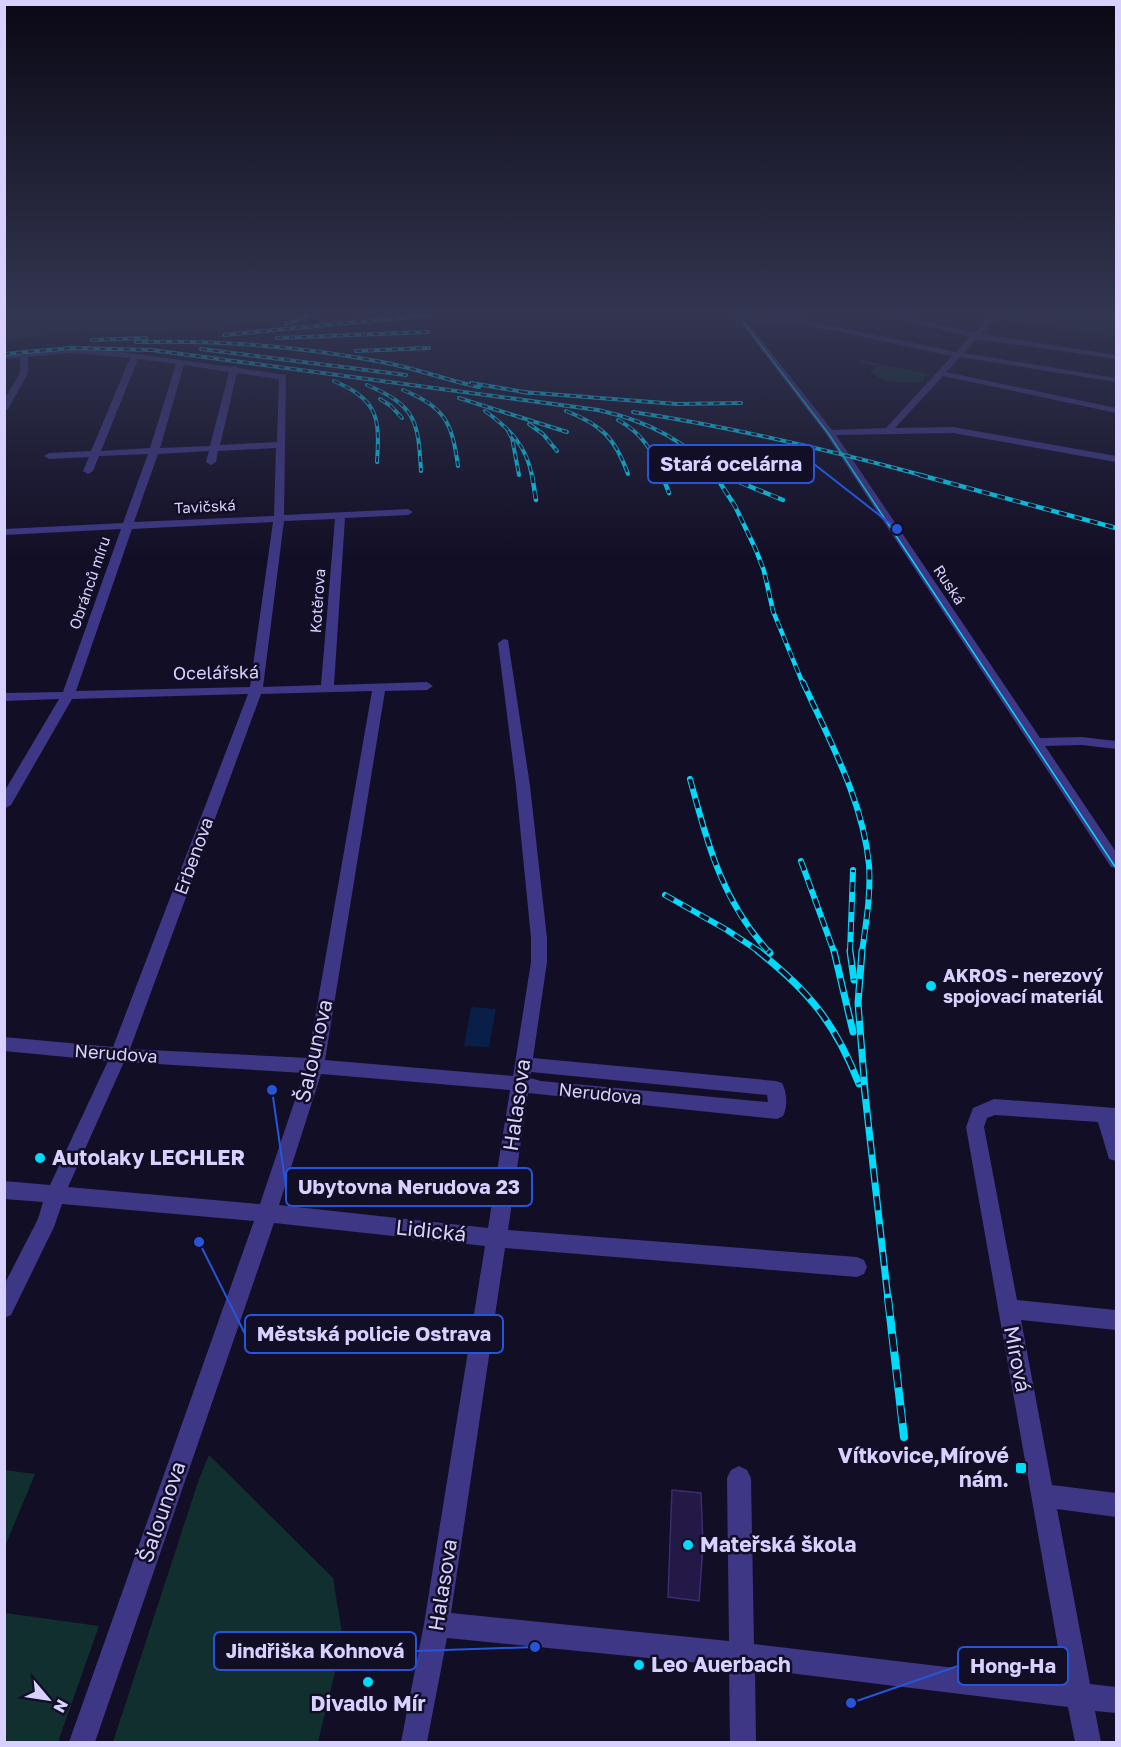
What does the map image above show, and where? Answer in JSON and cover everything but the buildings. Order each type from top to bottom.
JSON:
[{"type":"street","points":[[4,409],[11,396]]},
{"type":"street","points":[[88,471],[119,396]]},
{"type":"street","name":"Obránců míru","points":[[4,805],[68,695],[154,451],[171,396]]},
{"type":"street","points":[[211,462],[227,396]]},
{"type":"street","name":"Erbenova","points":[[4,1308],[47,1221],[55,1195],[119,1055],[255,690],[279,518],[282,396]]},
{"type":"street","name":"Ruská","points":[[802,396],[830,433],[1116,863]]},
{"type":"street","points":[[890,430],[891,426],[920,396]]},
{"type":"street","points":[[1053,396],[1115,408]]},
{"type":"street","points":[[830,433],[925,429],[959,431],[1116,459]]},
{"type":"street","points":[[49,456],[280,445]]},
{"type":"street","name":"Tavičská","points":[[4,531],[408,512]]},
{"type":"street","name":"Kotěrova","points":[[327,689],[340,515]]},
{"type":"street","name":"Halasova","points":[[414,1743],[437,1624],[498,1238],[540,949],[523,786],[504,643]]},
{"type":"street","name":"Ocelářská","points":[[4,697],[428,686]]},
{"type":"street","name":"Šalounova","points":[[82,1743],[267,1213],[315,1066],[379,687]]},
{"type":"street","points":[[1036,742],[1082,741],[1116,745]]},
{"type":"street","name":"Nerudova","points":[[4,1044],[119,1055],[315,1066],[521,1084],[777,1111],[776,1088],[523,1064]]},
{"type":"street","name":"Mírová","points":[[1088,1743],[975,1127],[977,1116],[983,1110],[993,1107],[1111,1115]]},
{"type":"street","points":[[1111,1115],[1116,1153]]},
{"type":"street","name":"Lidická","points":[[4,1190],[267,1213],[498,1238],[857,1267]]},
{"type":"street","points":[[1008,1309],[1116,1320]]},
{"type":"street","points":[[739,1478],[743,1743]]},
{"type":"street","points":[[1043,1496],[1116,1505]]},
{"type":"street","points":[[437,1624],[742,1656],[1116,1700]]},
{"type":"green space","points":[[209,1455],[333,1578],[343,1639],[318,1742],[113,1742],[199,1479]]},
{"type":"green space","points":[[4,1470],[35,1474],[5,1546]]},
{"type":"green space","points":[[5,1613],[99,1626],[58,1742],[5,1742]]},
{"type":"water","points":[[471,1007],[496,1009],[489,1047],[464,1046]]},
{"type":"tram line","points":[[799,396],[828,433],[1116,868]]},
{"type":"railway","points":[[361,396],[368,403],[376,422],[377,462]]},
{"type":"railway","points":[[388,396],[405,408],[416,427],[421,471]]},
{"type":"railway","points":[[416,396],[437,410],[444,418],[453,438],[458,466]]},
{"type":"railway","points":[[490,396],[598,410],[632,419],[678,441],[716,476]]},
{"type":"railway","points":[[568,396],[677,404],[741,403]]},
{"type":"railway","points":[[459,398],[567,432]]},
{"type":"railway","points":[[380,399],[391,406],[402,418]]},
{"type":"railway","points":[[485,411],[516,439],[526,455],[532,476]]},
{"type":"railway","points":[[566,411],[589,422],[606,434],[618,451],[628,474]]},
{"type":"railway","points":[[633,412],[780,440],[925,476]]},
{"type":"railway","points":[[618,420],[634,431],[646,444],[662,476]]},
{"type":"railway","points":[[529,424],[543,434],[557,451]]},
{"type":"railway","points":[[508,431],[512,438],[519,475]]},
{"type":"railway","points":[[715,467],[729,476]]},
{"type":"railway","points":[[532,475],[536,500]]},
{"type":"railway","points":[[662,475],[669,493]]},
{"type":"railway","points":[[715,475],[735,506],[756,550],[764,571],[773,611],[803,684]]},
{"type":"railway","points":[[727,475],[783,500]]},
{"type":"railway","points":[[920,475],[1116,528]]},
{"type":"railway","points":[[803,682],[844,771],[866,841],[869,887],[862,952]]},
{"type":"railway","points":[[690,779],[703,827],[728,892],[739,913],[769,952]]},
{"type":"railway","points":[[801,861],[834,952]]},
{"type":"railway","points":[[850,951],[853,870]]},
{"type":"railway","points":[[665,895],[727,930],[760,952]]},
{"type":"railway","points":[[758,951],[792,980],[819,1010],[840,1043],[859,1084]]},
{"type":"railway","points":[[834,951],[853,1032]]},
{"type":"railway","points":[[850,951],[854,980]]},
{"type":"railway","points":[[862,951],[858,1003],[865,1091]]},
{"type":"railway","points":[[864,1085],[888,1299]]},
{"type":"railway","points":[[888,1298],[904,1437]]},
{"type":"place","name":"Stará ocelárna","points":[[897,529]]},
{"type":"place","name":"AKROS - nerezový spojovací materiál","points":[[931,986]]},
{"type":"place","name":"Ubytovna Nerudova 23","points":[[272,1090]]},
{"type":"place","name":"Autolaky LECHLER","points":[[40,1158]]},
{"type":"place","name":"Městská policie Ostrava","points":[[199,1242]]},
{"type":"place","name":"Vítkovice,Mírové nám.","points":[[1021,1468]]},
{"type":"place","name":"Mateřská škola","points":[[688,1545]]},
{"type":"place","name":"Jindřiška Kohnová","points":[[535,1647]]},
{"type":"place","name":"Leo Auerbach","points":[[639,1665]]},
{"type":"place","name":"Divadlo Mír","points":[[368,1682]]},
{"type":"place","name":"Hong-Ha","points":[[851,1703]]}]
